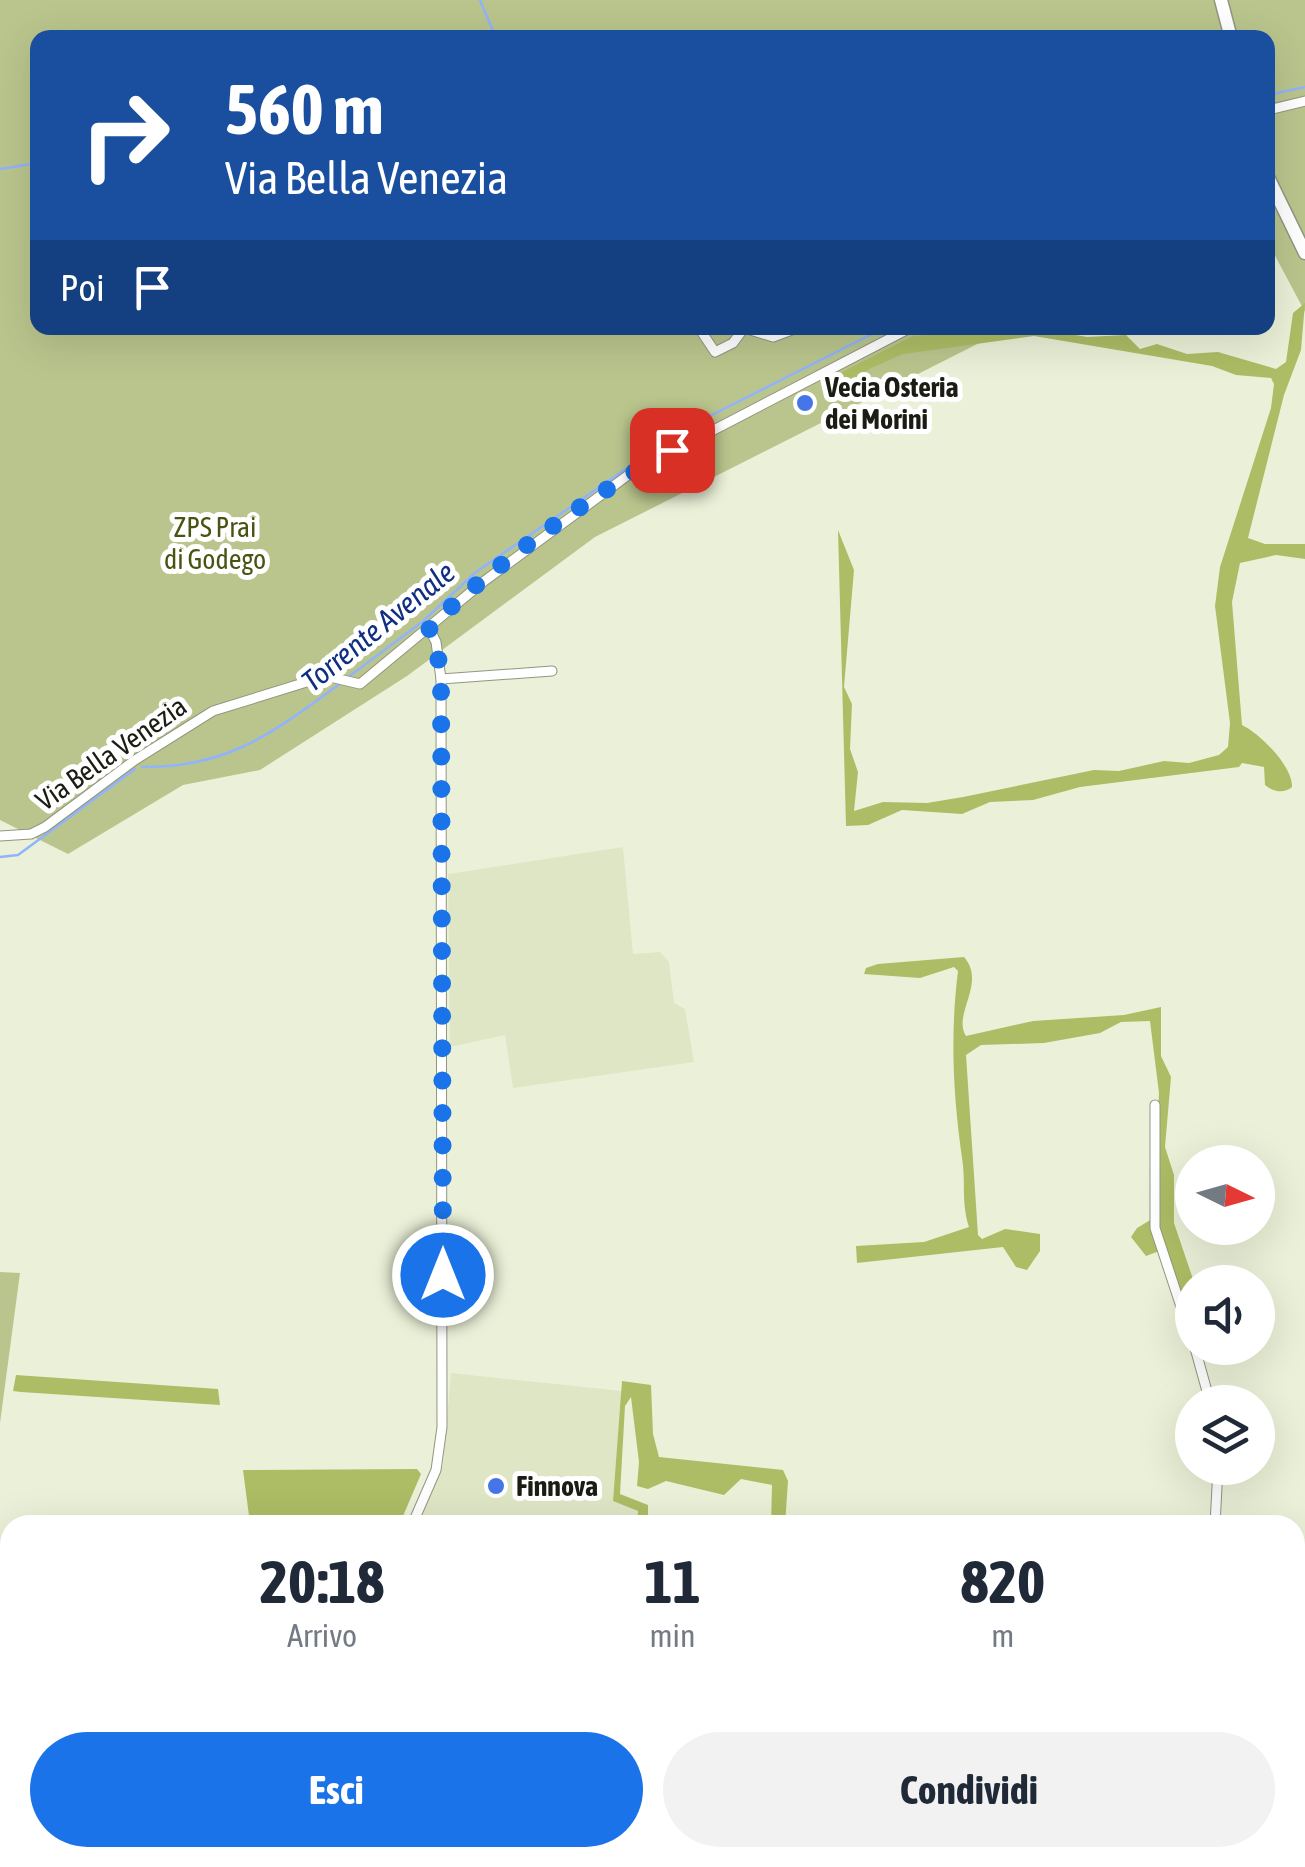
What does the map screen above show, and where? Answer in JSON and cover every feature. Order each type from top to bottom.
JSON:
[{"type":"main road","points":[[1221,0],[1229,30]]},
{"type":"main road","points":[[1275,192],[1305,253]]},
{"type":"street","points":[[1275,108],[1305,101]]},
{"type":"street","points":[[703,335],[715,352],[732,344],[737,335]]},
{"type":"street","name":"Via Bella Venezia","points":[[0,836],[30,834],[45,827],[136,760],[213,711],[326,676],[368,680],[483,582],[632,473],[897,335]]},
{"type":"street","points":[[416,1515],[436,1470],[442,1428],[441,678],[436,642],[429,628]]},
{"type":"street","points":[[441,678],[552,671]]},
{"type":"street","points":[[1155,1105],[1156,1228],[1175,1287]]},
{"type":"street","points":[[1216,1515],[1217,1485]]},
{"type":"shaded area","points":[[623,847],[633,954],[660,952],[669,962],[674,1003],[685,1009],[694,1062],[513,1088],[505,1035],[450,1047],[448,874]]},
{"type":"shaded area","points":[[451,1373],[622,1391],[613,1501],[638,1511],[638,1515],[421,1515],[443,1465]]},
{"type":"green space","name":"ZPS Prai di Godego","points":[[0,0],[1305,0],[1305,312],[1275,256],[1275,30],[30,30],[30,335],[995,335],[595,537],[407,676],[260,770],[183,785],[68,854],[0,820]]},
{"type":"green space","points":[[1305,303],[1301,350],[1284,395],[1248,538],[1265,544],[1305,544],[1305,559],[1276,555],[1240,563],[1232,602],[1242,725],[1274,751],[1287,770],[1292,787],[1282,791],[1271,789],[1265,785],[1264,767],[1242,763],[1239,767],[1080,787],[1033,800],[990,802],[962,814],[902,810],[868,825],[846,826],[838,530],[854,570],[844,687],[852,704],[850,749],[858,772],[854,811],[883,802],[927,803],[963,797],[1094,770],[1119,771],[1164,761],[1189,763],[1219,755],[1228,747],[1230,723],[1215,606],[1220,567],[1271,408],[1274,384],[1271,378],[1236,375],[1212,366],[1034,336],[903,354],[869,369],[840,391],[842,372],[913,336],[928,335],[1126,335],[1140,349],[1157,344],[1187,354],[1218,352],[1276,369],[1286,362],[1293,313]]},
{"type":"green space","points":[[964,957],[972,977],[963,1018],[966,1036],[1033,1021],[1124,1015],[1161,1007],[1161,1056],[1171,1077],[1165,1147],[1174,1175],[1175,1245],[1181,1245],[1188,1265],[1175,1265],[1175,1276],[1167,1253],[1162,1250],[1146,1256],[1131,1237],[1152,1219],[1159,1093],[1150,1021],[1121,1022],[1100,1033],[1044,1043],[981,1045],[966,1055],[978,1235],[982,1239],[1005,1229],[1040,1234],[1040,1251],[1027,1270],[1016,1267],[1003,1247],[857,1263],[856,1246],[924,1242],[969,1227],[954,1065],[958,971],[954,967],[920,978],[864,974],[866,968]]},
{"type":"green space","points":[[0,1272],[20,1273],[0,1423]]},
{"type":"green space","points":[[16,1375],[218,1389],[220,1405],[13,1391]]},
{"type":"green space","points":[[622,1381],[651,1385],[653,1434],[659,1457],[783,1470],[788,1481],[786,1515],[771,1515],[772,1485],[741,1479],[724,1495],[666,1481],[648,1489],[637,1486],[639,1462],[631,1397],[625,1406],[620,1494],[648,1505],[648,1515],[638,1515],[638,1511],[613,1501]]},
{"type":"green space","points":[[417,1469],[421,1474],[403,1515],[249,1515],[243,1470]]},
{"type":"waterway","points":[[480,0],[493,30]]},
{"type":"waterway","points":[[1275,93],[1305,87]]},
{"type":"waterway","points":[[0,169],[30,164]]},
{"type":"waterway","name":"Torrente Avenale","points":[[347,678],[422,622],[476,572],[684,429],[870,335]]},
{"type":"waterway","name":"Torrente Avenale","points":[[142,767],[173,766],[226,754],[294,717],[341,683]]},
{"type":"waterway","name":"Torrente Avenale","points":[[0,857],[18,855],[135,769]]},
{"type":"place","name":"Vecia Osteria dei Morini","points":[[805,403]]},
{"type":"place","name":"Finnova","points":[[496,1486]]},
{"type":"route","points":[[443,1275],[441,678],[436,642],[429,628],[483,582],[609,488],[672,450]]}]
